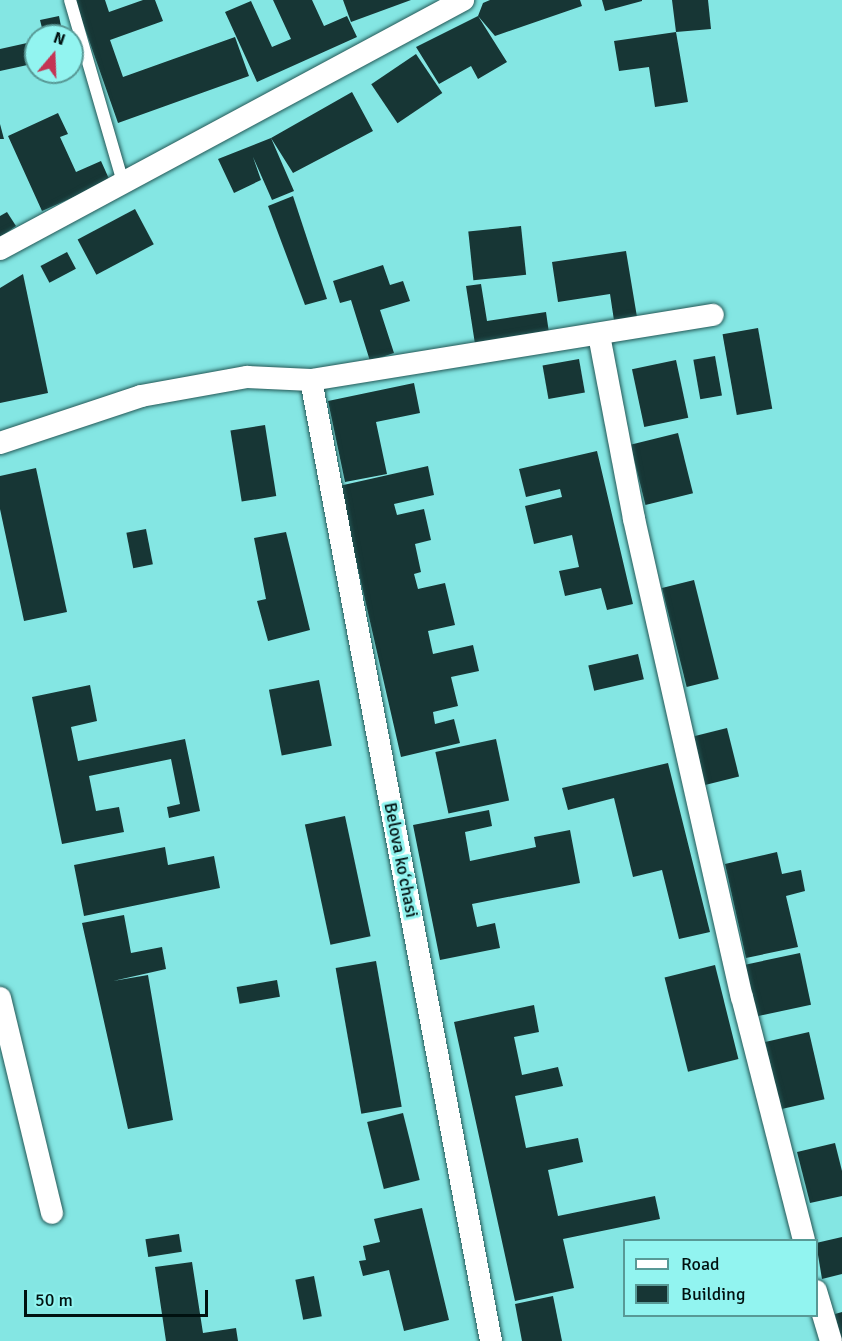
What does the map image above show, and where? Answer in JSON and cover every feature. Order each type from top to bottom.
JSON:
[{"type":"street","points":[[0,249],[464,0]]},
{"type":"street","points":[[0,443],[141,396],[247,377],[311,380],[712,315]]},
{"type":"street","points":[[599,335],[634,519],[742,997],[804,1239]]},
{"type":"street","name":"Belova koʻchasi","points":[[311,380],[491,1341]]},
{"type":"street","points":[[0,998],[52,1213]]},
{"type":"street","points":[[818,1298],[831,1341]]},
{"type":"lane","points":[[70,0],[123,183]]},
{"type":"building","points":[[75,0],[105,0],[109,12],[143,0],[155,0],[163,21],[110,40],[123,77],[235,37],[249,76],[118,123]]},
{"type":"building","points":[[273,0],[312,0],[324,26],[347,16],[357,37],[257,82],[225,12],[251,1],[272,47],[291,39]]},
{"type":"building","points":[[343,0],[411,0],[351,22]]},
{"type":"building","points":[[490,0],[580,0],[582,6],[495,36],[478,16],[483,3]]},
{"type":"building","points":[[602,0],[642,0],[642,1],[605,11]]},
{"type":"building","points":[[672,0],[708,0],[711,29],[676,32]]},
{"type":"building","points":[[59,16],[61,24],[41,24],[40,20]]},
{"type":"building","points":[[478,16],[507,62],[478,79],[471,66],[439,84],[416,47]]},
{"type":"building","points":[[676,32],[688,102],[655,107],[649,67],[619,71],[614,41]]},
{"type":"building","points":[[24,44],[24,66],[0,71],[0,49]]},
{"type":"building","points":[[416,54],[442,93],[398,123],[371,84]]},
{"type":"building","points":[[352,92],[373,131],[293,173],[271,138]]},
{"type":"building","points":[[58,113],[68,134],[60,137],[76,172],[101,161],[110,181],[42,211],[8,136]]},
{"type":"building","points":[[0,124],[4,139],[0,139]]},
{"type":"building","points":[[271,138],[294,191],[272,200],[253,157],[261,180],[234,193],[218,159]]},
{"type":"building","points":[[293,196],[327,299],[305,305],[268,206]]},
{"type":"building","points":[[135,209],[154,244],[96,275],[78,240]]},
{"type":"building","points":[[7,212],[16,226],[0,237],[0,216]]},
{"type":"building","points":[[521,226],[526,275],[473,280],[468,232]]},
{"type":"building","points":[[626,251],[638,323],[615,327],[610,294],[558,302],[552,262]]},
{"type":"building","points":[[67,252],[76,269],[49,283],[41,266]]},
{"type":"building","points":[[383,265],[390,285],[403,281],[410,301],[380,310],[394,353],[370,361],[351,300],[340,303],[333,281]]},
{"type":"building","points":[[23,274],[48,393],[0,403],[0,288]]},
{"type":"building","points":[[481,284],[487,321],[546,312],[549,333],[475,344],[466,286]]},
{"type":"building","points":[[758,328],[772,409],[737,415],[723,334]]},
{"type":"building","points":[[715,356],[722,395],[700,399],[693,360]]},
{"type":"building","points":[[579,359],[585,392],[548,399],[543,365]]},
{"type":"building","points":[[676,360],[688,418],[644,427],[632,369]]},
{"type":"building","points":[[414,383],[420,413],[376,422],[387,474],[345,482],[328,401]]},
{"type":"building","points":[[265,425],[276,496],[242,502],[230,430]]},
{"type":"building","points":[[678,433],[693,493],[645,505],[630,445]]},
{"type":"building","points":[[597,451],[633,604],[607,610],[601,588],[565,596],[559,571],[579,567],[572,535],[534,544],[525,506],[562,497],[560,489],[526,497],[519,469]]},
{"type":"building","points":[[428,466],[434,495],[394,504],[397,515],[424,509],[431,540],[415,544],[421,572],[414,574],[418,589],[445,583],[455,625],[428,631],[433,654],[473,645],[479,671],[451,677],[458,706],[433,712],[435,724],[454,719],[460,743],[401,757],[339,486]]},
{"type":"building","points":[[36,468],[67,612],[24,621],[0,509],[0,476]]},
{"type":"building","points":[[146,529],[153,564],[133,568],[126,533]]},
{"type":"building","points":[[286,532],[310,630],[268,641],[257,601],[266,599],[254,538]]},
{"type":"building","points":[[694,580],[719,679],[687,687],[662,588]]},
{"type":"building","points":[[638,654],[644,679],[594,691],[588,665]]},
{"type":"building","points":[[319,680],[332,746],[282,756],[269,690]]},
{"type":"building","points":[[90,685],[97,721],[71,727],[78,761],[185,739],[200,811],[169,818],[167,807],[180,804],[171,759],[89,776],[96,811],[119,807],[124,832],[62,844],[32,697]]},
{"type":"building","points":[[727,728],[739,777],[705,785],[693,736]]},
{"type":"building","points":[[496,739],[509,801],[448,814],[435,752]]},
{"type":"building","points":[[668,763],[710,932],[679,939],[662,870],[633,877],[614,798],[568,810],[562,788]]},
{"type":"building","points":[[489,810],[492,826],[465,832],[470,861],[536,847],[534,837],[570,830],[580,883],[472,904],[477,927],[495,923],[500,948],[440,960],[413,825]]},
{"type":"building","points":[[345,816],[371,936],[330,945],[305,825]]},
{"type":"building","points":[[165,847],[168,865],[214,856],[220,888],[84,916],[74,865]]},
{"type":"building","points":[[777,852],[782,874],[801,870],[805,891],[786,896],[798,947],[746,958],[725,864]]},
{"type":"building","points":[[124,915],[131,953],[162,947],[166,969],[113,981],[148,975],[173,1120],[128,1129],[82,923]]},
{"type":"building","points":[[800,953],[811,1005],[756,1016],[745,965]]},
{"type":"building","points":[[376,961],[402,1107],[361,1114],[336,968]]},
{"type":"building","points":[[715,965],[738,1059],[688,1072],[665,978]]},
{"type":"building","points":[[277,980],[280,997],[240,1004],[237,987]]},
{"type":"building","points":[[534,1005],[539,1032],[514,1037],[522,1075],[558,1067],[563,1086],[515,1096],[526,1148],[578,1138],[583,1162],[548,1170],[558,1216],[655,1196],[660,1219],[563,1239],[574,1288],[515,1301],[454,1022]]},
{"type":"building","points":[[809,1032],[825,1099],[781,1109],[765,1042]]},
{"type":"building","points":[[403,1113],[420,1180],[384,1189],[367,1122]]},
{"type":"building","points":[[835,1143],[842,1171],[842,1196],[810,1203],[797,1152]]},
{"type":"building","points":[[422,1208],[449,1320],[404,1331],[389,1270],[363,1276],[359,1261],[366,1260],[363,1246],[380,1242],[374,1219]]},
{"type":"building","points":[[179,1234],[182,1252],[148,1257],[145,1239]]},
{"type":"building","points":[[842,1237],[842,1274],[822,1279],[818,1243]]},
{"type":"building","points":[[192,1262],[203,1333],[236,1328],[238,1341],[166,1341],[155,1267]]},
{"type":"building","points":[[314,1276],[322,1316],[303,1320],[295,1280]]},
{"type":"building","points":[[553,1296],[562,1341],[522,1341],[515,1304]]},
{"type":"building","points":[[842,1312],[842,1341],[841,1341],[835,1314]]}]
